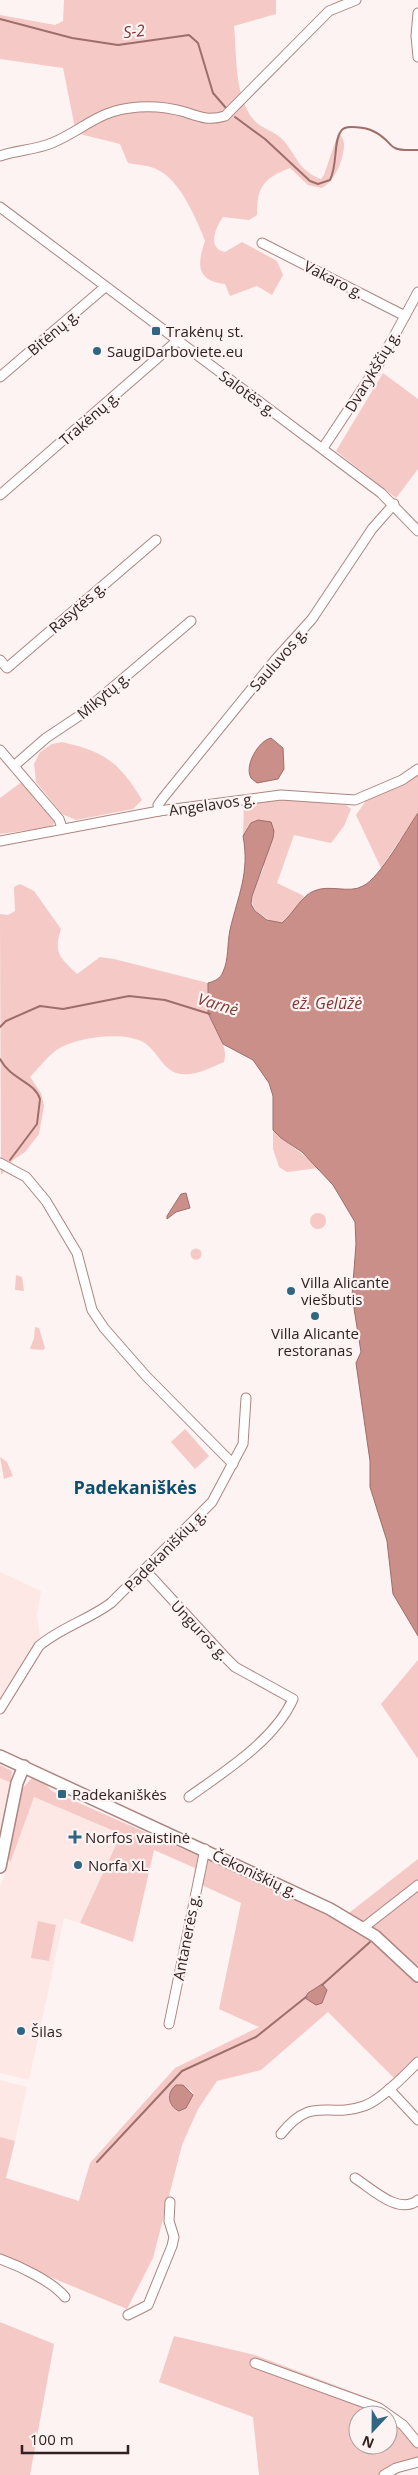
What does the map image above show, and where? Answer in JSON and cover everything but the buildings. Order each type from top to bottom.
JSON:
[{"type":"main road","name":"Čekoniškių g.","points":[[0,1756],[205,1849],[314,1901],[364,1928],[386,1945],[418,1976]]},
{"type":"main road","points":[[0,1867],[17,1782],[24,1766]]},
{"type":"street","points":[[0,156],[50,144],[109,112],[122,109],[141,107],[164,109],[184,112],[204,119],[225,116],[326,14],[336,7],[356,0]]},
{"type":"street","points":[[418,13],[416,36],[418,57]]},
{"type":"street","name":"Salotės g.","points":[[0,207],[323,448],[394,504],[418,531]]},
{"type":"street","name":"Vakaro g.","points":[[262,243],[405,316]]},
{"type":"street","name":"Bitėnų g.","points":[[0,377],[106,287]]},
{"type":"street","name":"Dvarykščių g.","points":[[323,448],[380,362],[418,292]]},
{"type":"street","name":"Trakėnų g.","points":[[0,494],[176,340]]},
{"type":"street","name":"Sauluvos g.","points":[[159,811],[158,805],[163,798],[275,660],[312,619],[372,529],[394,504]]},
{"type":"street","name":"Rasytės g.","points":[[0,660],[6,668],[156,540]]},
{"type":"street","name":"Mikytų g.","points":[[14,766],[46,738],[79,716],[191,621]]},
{"type":"street","points":[[0,750],[59,820],[62,828]]},
{"type":"street","name":"Angelavos g.","points":[[0,841],[159,811],[280,795],[355,800],[402,780],[418,769]]},
{"type":"street","points":[[0,1163],[26,1177],[35,1187],[67,1237],[77,1253],[92,1310],[104,1328],[146,1376],[233,1464]]},
{"type":"street","name":"Padekaniškių g.","points":[[0,1709],[33,1654],[48,1639],[101,1610],[145,1570],[212,1502],[243,1444],[246,1398]]},
{"type":"street","name":"Unguros g.","points":[[145,1570],[235,1667],[293,1698],[288,1710],[272,1732],[189,1797]]},
{"type":"street","name":"Antanerės g.","points":[[168,2024],[205,1849]]},
{"type":"street","points":[[364,1928],[418,1885]]},
{"type":"street","points":[[281,2134],[297,2116],[308,2112],[365,2105],[388,2089],[418,2062]]},
{"type":"street","points":[[388,2089],[418,2120]]},
{"type":"street","points":[[355,2178],[397,2204],[409,2205],[418,2200]]},
{"type":"street","points":[[128,2315],[148,2305],[172,2246],[174,2237],[169,2220],[170,2202]]},
{"type":"street","points":[[0,2259],[25,2270],[65,2297]]},
{"type":"street","points":[[255,2363],[379,2408],[403,2425],[418,2443]]},
{"type":"street","points":[[384,2475],[396,2468],[418,2462]]},
{"type":"shaded area","points":[[64,0],[276,0],[276,14],[234,26],[239,87],[247,110],[256,123],[276,134],[284,141],[303,168],[321,179],[339,131],[344,144],[338,170],[327,185],[322,188],[308,185],[290,168],[274,175],[264,184],[258,197],[257,215],[249,220],[223,217],[217,227],[214,243],[219,250],[225,252],[242,242],[277,261],[283,275],[272,295],[257,286],[230,296],[225,284],[215,282],[204,275],[200,264],[205,241],[187,201],[174,182],[166,175],[155,168],[128,163],[120,144],[76,133],[63,68],[0,59],[0,15],[55,25],[63,21]]},
{"type":"shaded area","points":[[383,373],[418,399],[418,469],[396,498],[336,451]]},
{"type":"shaded area","points":[[62,742],[89,750],[110,761],[126,776],[142,800],[133,809],[76,820],[62,814],[36,782],[34,764],[40,752],[52,744]]},
{"type":"shaded area","points":[[418,773],[418,813],[381,868],[356,815],[368,798]]},
{"type":"shaded area","points":[[23,781],[55,822],[51,827],[0,834],[0,798]]},
{"type":"shaded area","points":[[283,799],[346,805],[351,809],[344,826],[331,843],[294,835],[277,883],[304,896],[294,913],[283,923],[268,919],[255,909],[252,898],[253,892],[264,867],[243,836],[244,804]]},
{"type":"shaded area","points":[[20,884],[34,891],[61,929],[58,950],[62,959],[77,974],[100,957],[208,983],[208,1011],[223,1044],[225,1056],[224,1062],[201,1072],[182,1074],[166,1067],[148,1045],[134,1039],[111,1036],[98,1037],[85,1039],[62,1047],[54,1052],[30,1077],[41,1093],[44,1106],[39,1134],[25,1152],[13,1160],[1,1175],[0,914],[8,915],[15,911],[14,887]]},
{"type":"shaded area","points":[[273,1130],[319,1168],[287,1172],[279,1167],[273,1149]]},
{"type":"shaded area","points":[[318,1213],[324,1215],[326,1221],[324,1227],[318,1229],[312,1227],[310,1221],[312,1215]]},
{"type":"shaded area","points":[[196,1248],[202,1254],[196,1260],[190,1254]]},
{"type":"shaded area","points":[[16,1275],[22,1277],[24,1291],[15,1290]]},
{"type":"shaded area","points":[[35,1327],[39,1328],[45,1348],[43,1350],[30,1349]]},
{"type":"shaded area","points":[[185,1429],[209,1456],[195,1469],[171,1442]]},
{"type":"shaded area","points":[[0,1457],[7,1462],[13,1476],[4,1479]]},
{"type":"shaded area","points":[[0,1572],[41,1591],[37,1615],[40,1638],[30,1650],[0,1704]]},
{"type":"shaded area","points":[[418,1660],[418,1759],[381,1704]]},
{"type":"shaded area","points":[[0,1765],[12,1771],[11,1783],[0,1778]]},
{"type":"shaded area","points":[[0,1778],[11,1783],[0,1841]]},
{"type":"shaded area","points":[[32,1778],[42,1781],[52,1791],[323,1911],[374,1941],[418,1984],[418,2056],[395,2079],[328,2012],[261,2070],[217,2081],[198,2109],[182,2145],[153,2258],[127,2309],[0,2256],[0,2137],[15,2141],[6,2178],[79,2201],[90,2163],[175,2068],[259,2027],[219,2009],[241,1903],[193,1881],[195,1868],[154,1850],[133,1942],[80,1923],[121,1834],[34,1797],[10,1863],[8,1854],[21,1790]],"holes":[[[176,2085],[192,2091],[193,2095],[186,2108],[179,2111],[170,2102],[171,2091]]]},
{"type":"shaded area","points":[[34,1797],[121,1834],[80,1923],[64,1918],[29,2080],[0,2073],[0,1886]]},
{"type":"shaded area","points":[[418,1859],[418,1965],[416,1967],[388,1940],[349,1913]]},
{"type":"shaded area","points":[[38,1921],[56,1925],[49,1961],[31,1958]]},
{"type":"shaded area","points":[[0,2080],[27,2087],[15,2141],[0,2137]]},
{"type":"shaded area","points":[[0,2322],[54,2344],[30,2475],[0,2475]]},
{"type":"shaded area","points":[[174,2336],[255,2355],[379,2402],[383,2405],[348,2405],[348,2455],[398,2455],[398,2418],[408,2426],[418,2445],[418,2458],[397,2475],[259,2475],[253,2417],[159,2382]]},
{"type":"water","points":[[271,738],[283,748],[284,769],[278,779],[257,783],[251,778],[249,767],[257,749],[266,740]]},
{"type":"water","name":"ež. Gelūžė","points":[[418,813],[418,1636],[393,1594],[387,1541],[370,1487],[370,1461],[356,1363],[361,1352],[352,1296],[356,1244],[355,1222],[333,1185],[302,1152],[281,1138],[273,1130],[273,1096],[269,1083],[253,1060],[223,1044],[208,1013],[208,983],[219,978],[225,967],[230,930],[244,873],[245,849],[243,836],[251,823],[258,820],[271,822],[274,831],[251,904],[255,911],[267,920],[282,923],[309,893],[326,888],[358,888],[370,881],[385,864]]},
{"type":"water","points":[[186,1193],[190,1208],[176,1212],[167,1219],[181,1194]]},
{"type":"water","points":[[322,1984],[327,1990],[322,2003],[316,2005],[305,1998],[308,1993]]},
{"type":"water","points":[[176,2085],[183,2085],[193,2095],[186,2108],[179,2111],[172,2106],[170,2099],[171,2092]]},
{"type":"waterway","name":"S-2","points":[[0,19],[72,38],[118,45],[189,35],[198,43],[213,93],[226,108]]},
{"type":"waterway","name":"S-2","points":[[235,117],[265,139],[310,181],[318,184],[330,180],[339,136],[345,128],[366,128],[374,131],[395,148],[418,150]]},
{"type":"waterway","name":"Varnė","points":[[0,1027],[6,1021],[40,1006],[63,1009],[129,996],[165,1000],[210,1014]]},
{"type":"waterway","name":"Varnė","points":[[0,1059],[10,1072],[33,1088],[40,1099],[37,1124],[10,1160]]},
{"type":"waterway","points":[[322,1985],[370,1942]]},
{"type":"waterway","points":[[97,2162],[182,2071],[256,2037],[306,1997]]},
{"type":"place","name":"Trakėnų st.","points":[[156,331]]},
{"type":"place","name":"SaugiDarboviete.eu","points":[[97,351]]},
{"type":"place","name":"Villa Alicante viešbutis","points":[[291,1291]]},
{"type":"place","name":"Villa Alicante restoranas","points":[[315,1316]]},
{"type":"place","name":"Padekaniškės","points":[[62,1794]]},
{"type":"place","name":"Norfos vaistinė","points":[[75,1837]]},
{"type":"place","name":"Norfa XL","points":[[78,1865]]},
{"type":"place","name":"Šilas","points":[[21,2031]]},
{"type":"district","name":"Padekaniškės","points":[[135,1487]]}]
